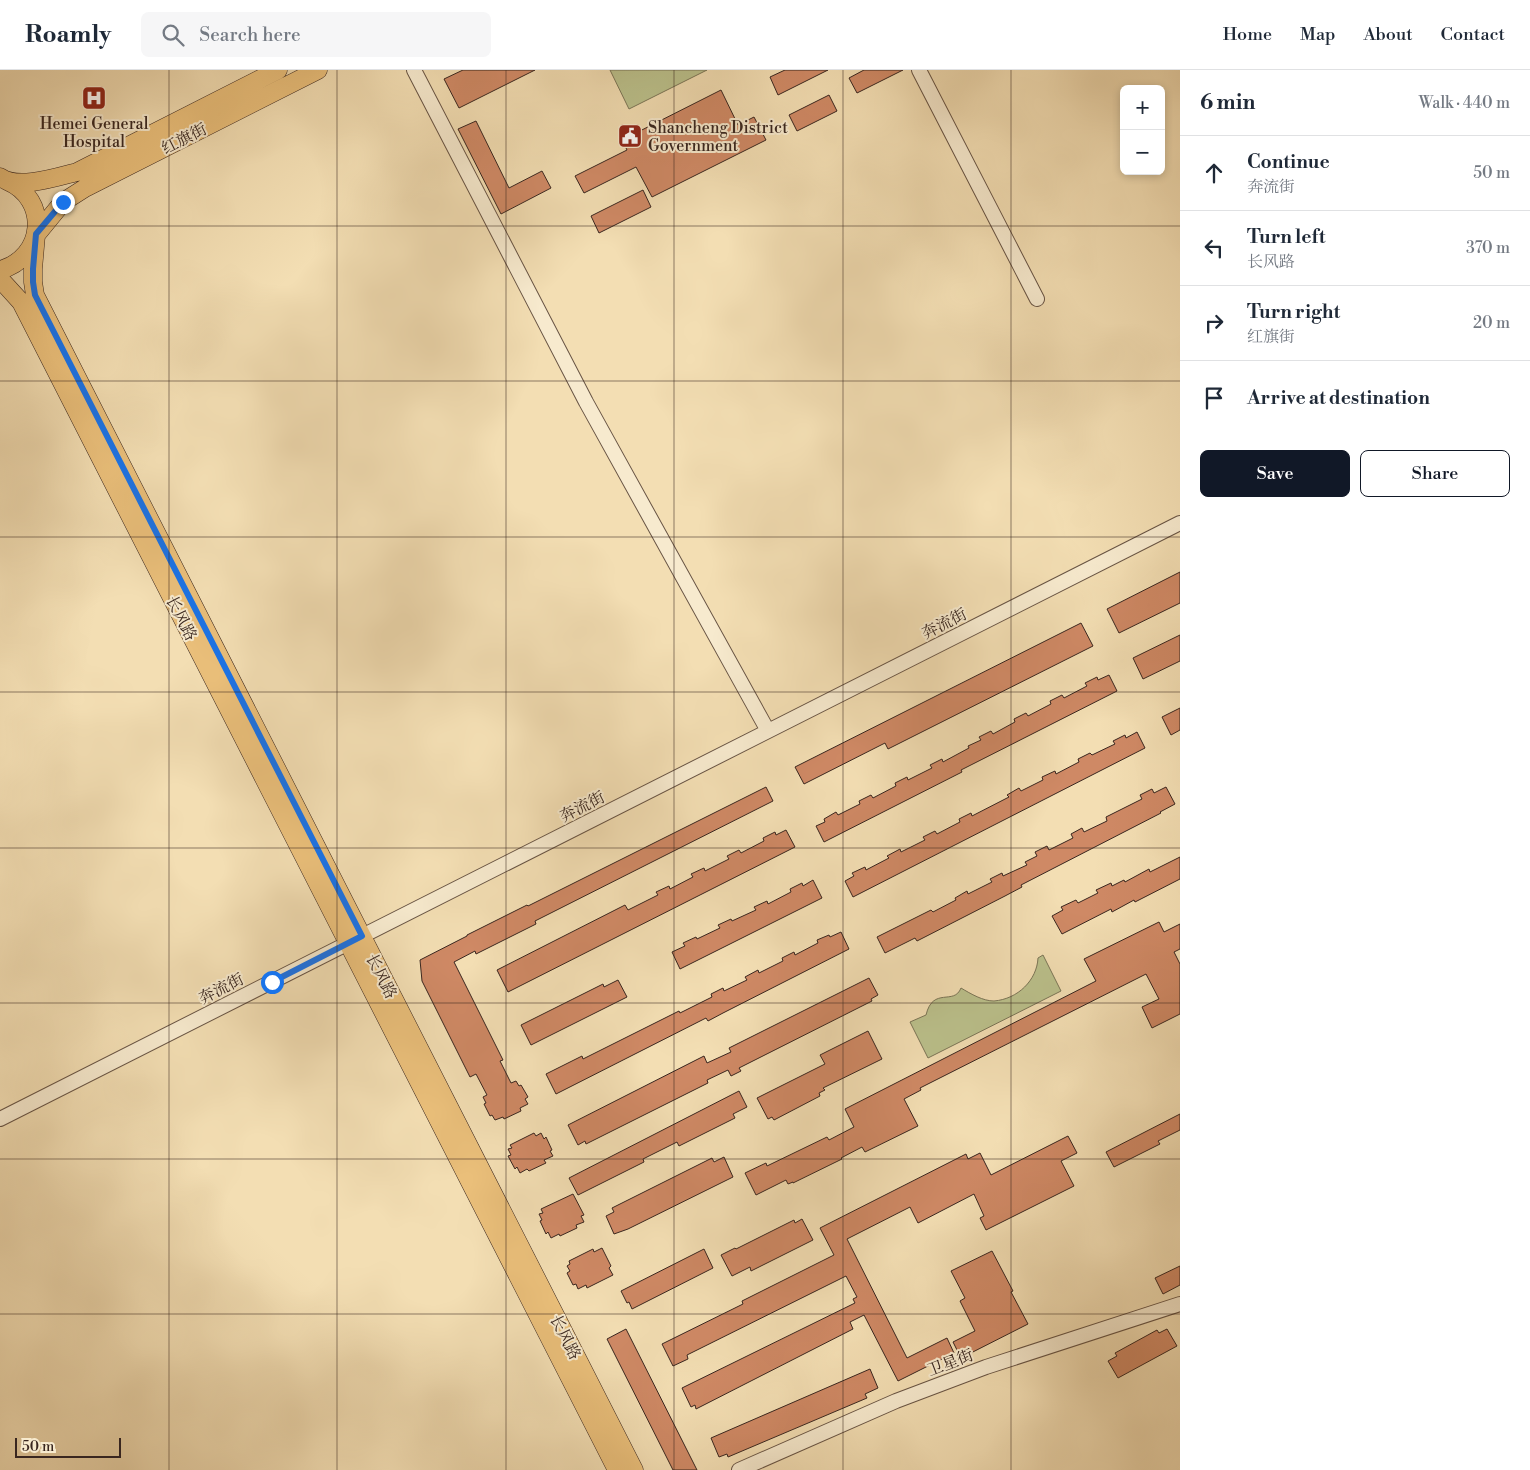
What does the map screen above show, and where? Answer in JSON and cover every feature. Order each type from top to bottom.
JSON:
[{"type":"main road","name":"红旗街","points":[[1,179],[28,183],[77,172],[278,70]]},
{"type":"main road","name":"红旗街","points":[[0,270],[12,266],[24,257],[36,234],[63,202],[85,188],[318,70]]},
{"type":"main road","name":"长风路","points":[[1,179],[21,189],[28,197],[36,215],[33,269],[35,295],[617,1470]]},
{"type":"main road","name":"长风路","points":[[0,279],[21,302],[634,1470]]},
{"type":"street","points":[[414,70],[586,402],[768,731]]},
{"type":"street","points":[[919,70],[1038,299]]},
{"type":"street","name":"奔流街","points":[[0,1119],[1180,523]]},
{"type":"street","name":"卫星街","points":[[739,1470],[896,1401],[986,1367],[1180,1304]]},
{"type":"green space","points":[[610,70],[707,70],[629,109]]},
{"type":"green space","points":[[1043,955],[1061,991],[928,1058],[910,1022],[926,1015],[933,1001],[938,998],[954,996],[961,988],[977,997],[990,1001],[1011,997],[1030,981],[1037,966],[1038,958]]},
{"type":"building","points":[[463,70],[535,70],[459,108],[444,79]]},
{"type":"building","points":[[785,70],[828,70],[778,95],[770,77]]},
{"type":"building","points":[[864,70],[903,70],[857,93],[849,78]]},
{"type":"building","points":[[721,90],[738,125],[754,117],[766,140],[652,197],[636,167],[584,193],[575,176],[627,150],[622,140]]},
{"type":"building","points":[[829,95],[837,111],[797,131],[789,115]]},
{"type":"building","points":[[476,121],[509,188],[542,171],[551,188],[501,214],[458,129]]},
{"type":"building","points":[[643,190],[651,207],[599,233],[591,216]]},
{"type":"building","points":[[1180,572],[1180,603],[1119,633],[1107,609]]},
{"type":"building","points":[[1081,623],[1093,646],[888,749],[885,743],[804,784],[795,767]]},
{"type":"building","points":[[1180,635],[1180,661],[1143,679],[1133,658]]},
{"type":"building","points":[[1109,675],[1117,691],[824,842],[816,826],[825,822],[824,819],[836,812],[838,815],[860,804],[859,801],[871,795],[873,798],[896,786],[895,783],[907,777],[908,780],[932,768],[930,765],[942,759],[943,762],[969,748],[968,746],[981,740],[979,737],[991,731],[993,734],[1015,722],[1014,719],[1026,713],[1028,716],[1051,704],[1050,701],[1062,695],[1064,698],[1087,686],[1085,683],[1097,677],[1098,680]]},
{"type":"building","points":[[1180,708],[1180,730],[1171,735],[1162,717]]},
{"type":"building","points":[[1137,732],[1145,748],[853,897],[845,881],[854,876],[852,873],[865,867],[866,870],[889,858],[887,856],[900,849],[901,852],[925,840],[923,837],[935,831],[937,834],[960,822],[959,819],[971,813],[972,816],[1009,797],[1007,795],[1019,788],[1021,791],[1043,780],[1042,777],[1055,771],[1056,774],[1079,762],[1078,759],[1090,753],[1092,755],[1115,744],[1113,741],[1125,735],[1126,738]]},
{"type":"building","points":[[766,787],[773,801],[535,921],[536,924],[476,954],[475,951],[454,962],[503,1060],[500,1061],[511,1083],[516,1081],[519,1086],[521,1085],[528,1097],[525,1099],[528,1104],[520,1108],[521,1111],[504,1119],[503,1117],[495,1120],[492,1115],[490,1116],[483,1097],[487,1095],[476,1074],[470,1077],[422,981],[420,960]]},
{"type":"building","points":[[1166,787],[1175,804],[1161,813],[917,941],[915,938],[885,953],[877,937],[931,910],[933,912],[956,900],[955,898],[967,891],[968,894],[992,882],[990,879],[1002,873],[1003,876],[1027,865],[1025,862],[1037,856],[1035,852],[1047,846],[1049,850],[1073,838],[1071,834],[1082,828],[1084,832],[1107,821],[1106,817],[1142,799],[1140,795],[1152,789],[1154,793]]},
{"type":"building","points":[[786,830],[795,847],[508,992],[497,970],[625,905],[628,910],[658,895],[656,892],[669,886],[670,889],[693,877],[691,874],[704,868],[705,871],[729,859],[727,856],[739,850],[741,853],[764,841],[763,838],[775,832],[776,835]]},
{"type":"building","points":[[1180,857],[1180,879],[1135,902],[1134,900],[1112,912],[1111,909],[1062,934],[1052,916],[1063,910],[1061,907],[1076,900],[1078,903],[1098,893],[1096,890],[1111,883],[1112,886],[1124,880],[1125,882],[1149,869],[1150,872]]},
{"type":"building","points":[[813,880],[822,898],[680,969],[672,952],[685,946],[683,943],[696,937],[697,939],[720,928],[718,925],[756,910],[754,907],[767,901],[768,904],[791,892],[790,889],[802,883],[803,886]]},
{"type":"building","points":[[1159,922],[1164,932],[1180,924],[1180,949],[1174,952],[1180,964],[1180,1014],[1152,1028],[1142,1007],[1159,999],[1146,974],[920,1088],[921,1090],[904,1099],[918,1126],[865,1152],[862,1147],[793,1183],[788,1184],[786,1180],[756,1195],[745,1173],[766,1163],[767,1166],[827,1137],[829,1140],[854,1127],[845,1109],[1096,981],[1084,959]]},
{"type":"building","points":[[841,932],[849,949],[708,1021],[706,1018],[556,1094],[546,1074],[582,1056],[583,1059],[679,1011],[680,1013],[712,997],[711,994],[723,988],[724,991],[747,980],[745,977],[758,970],[759,973],[783,961],[782,958],[794,952],[795,955],[818,943],[817,940]]},
{"type":"building","points":[[869,978],[878,995],[871,999],[872,1001],[739,1068],[741,1071],[731,1076],[728,1070],[707,1080],[708,1083],[586,1144],[585,1141],[578,1145],[568,1125],[704,1056],[707,1063],[731,1052],[729,1048]]},
{"type":"building","points":[[618,980],[627,997],[531,1045],[521,1025],[603,984],[604,987]]},
{"type":"building","points":[[868,1031],[882,1059],[823,1088],[825,1090],[819,1093],[820,1096],[774,1120],[772,1117],[768,1119],[757,1098],[825,1064],[820,1055]]},
{"type":"building","points":[[739,1091],[747,1107],[733,1114],[735,1118],[679,1146],[677,1142],[643,1159],[644,1162],[578,1195],[569,1178]]},
{"type":"building","points":[[1180,1114],[1180,1130],[1158,1141],[1160,1144],[1114,1167],[1106,1152]]},
{"type":"building","points":[[534,1133],[536,1136],[541,1133],[544,1139],[546,1137],[553,1156],[544,1160],[546,1163],[520,1173],[517,1167],[515,1169],[508,1156],[511,1155],[508,1149],[512,1148],[510,1145]]},
{"type":"building","points":[[1068,1136],[1077,1153],[1061,1161],[1074,1186],[986,1230],[980,1218],[984,1216],[974,1194],[918,1223],[910,1207],[847,1239],[907,1358],[947,1338],[954,1353],[898,1381],[864,1315],[850,1322],[853,1329],[696,1409],[695,1405],[691,1407],[682,1388],[855,1303],[853,1299],[857,1297],[846,1276],[687,1355],[688,1359],[673,1366],[662,1344],[743,1304],[742,1301],[834,1255],[820,1228],[966,1154],[968,1159],[980,1153],[991,1175]]},
{"type":"building","points":[[724,1157],[733,1177],[628,1229],[614,1234],[606,1216],[614,1212],[612,1208],[712,1158],[714,1162]]},
{"type":"building","points":[[573,1194],[584,1215],[581,1216],[584,1222],[576,1225],[577,1228],[551,1238],[548,1232],[546,1234],[540,1221],[542,1220],[539,1214],[543,1213],[541,1209]]},
{"type":"building","points":[[802,1219],[813,1240],[751,1271],[750,1267],[732,1276],[721,1255],[794,1220],[795,1223]]},
{"type":"building","points":[[602,1248],[611,1266],[609,1268],[613,1275],[587,1288],[586,1285],[578,1289],[576,1284],[573,1285],[567,1273],[570,1271],[567,1266],[570,1264],[569,1261],[593,1249],[594,1252]]},
{"type":"building","points":[[704,1249],[713,1268],[632,1309],[629,1302],[627,1303],[621,1291]]},
{"type":"building","points":[[992,1251],[1028,1324],[961,1358],[953,1342],[975,1331],[960,1301],[965,1298],[951,1271]]},
{"type":"building","points":[[1180,1266],[1180,1285],[1163,1294],[1155,1278]]},
{"type":"building","points":[[626,1329],[697,1470],[673,1470],[607,1339]]},
{"type":"building","points":[[1167,1329],[1177,1346],[1118,1378],[1108,1361],[1117,1356],[1115,1353],[1157,1330],[1159,1333]]},
{"type":"building","points":[[870,1369],[878,1388],[865,1394],[867,1398],[728,1457],[727,1454],[719,1457],[711,1438]]},
{"type":"place","name":"Hemei General Hospital","points":[[94,98]]},
{"type":"place","name":"Shancheng District Government","points":[[630,136]]},
{"type":"route","points":[[63,202],[36,234],[33,269],[35,295],[362,936],[272,982]]}]
